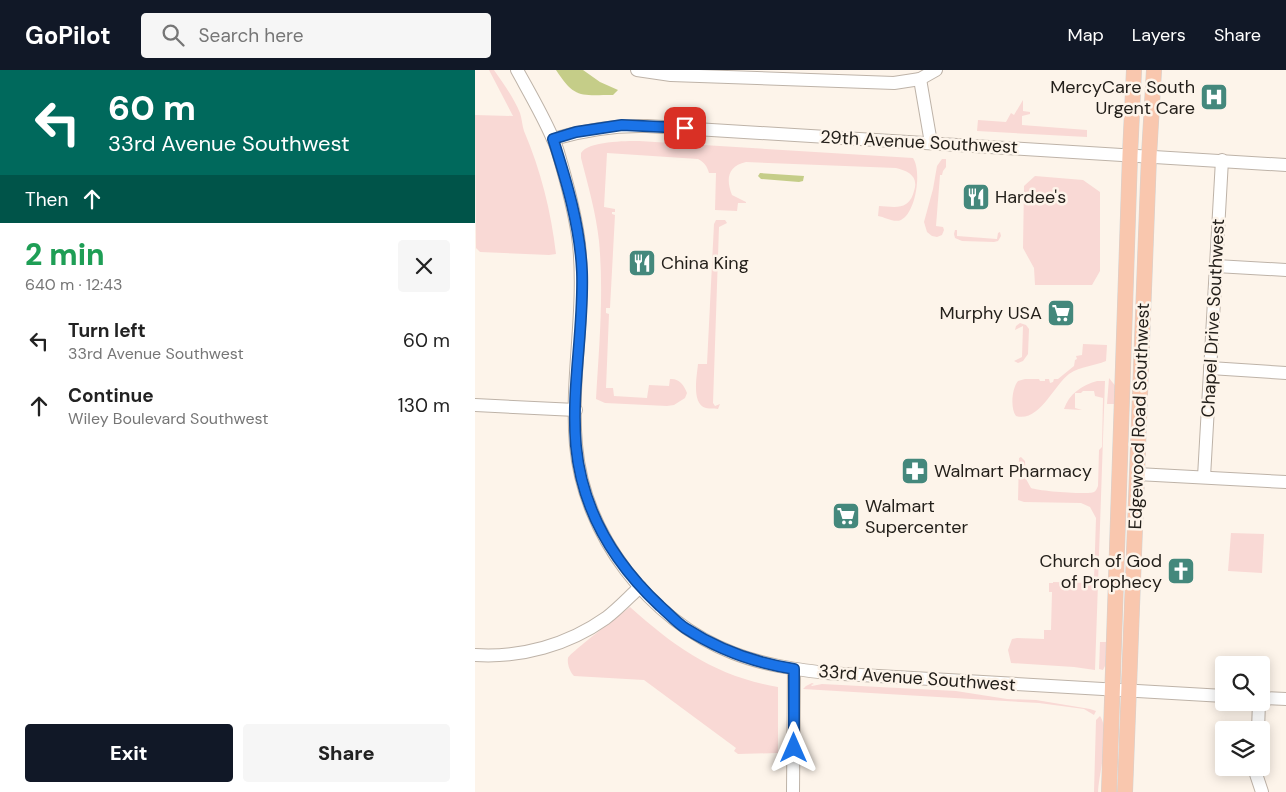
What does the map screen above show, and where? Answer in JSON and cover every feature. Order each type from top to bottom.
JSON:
[{"type":"main road","name":"Edgewood Road Southwest","points":[[1125,792],[1120,690],[1123,364],[1134,70]]},
{"type":"main road","name":"Edgewood Road Southwest","points":[[1109,792],[1120,690],[1137,474],[1154,70]]},
{"type":"main road","points":[[1123,364],[1133,373],[1131,428],[1138,442]]},
{"type":"street","name":"33rd Avenue Southwest","points":[[517,70],[553,139],[574,210],[582,273],[576,444],[587,498],[598,527],[613,552],[640,587],[683,627],[733,653],[766,664],[825,673],[1215,695]]},
{"type":"street","points":[[637,70],[671,75],[854,83],[894,83],[920,79],[936,70]]},
{"type":"street","points":[[920,79],[931,143]]},
{"type":"street","name":"29th Avenue Southwest","points":[[553,139],[576,132],[622,125],[1286,165]]},
{"type":"street","name":"Chapel Drive Southwest","points":[[1203,477],[1222,160]]},
{"type":"street","points":[[1216,266],[1286,270]]},
{"type":"street","points":[[1210,368],[1286,373]]},
{"type":"street","points":[[475,405],[576,410]]},
{"type":"street","points":[[1137,474],[1286,482]]},
{"type":"street","points":[[475,655],[495,656],[528,652],[585,632],[607,617],[640,587]]},
{"type":"street","points":[[793,792],[794,669]]},
{"type":"street","points":[[1270,698],[1286,699]]},
{"type":"street","points":[[1257,776],[1262,792]]},
{"type":"shaded area","points":[[489,70],[494,70],[512,96],[520,113],[524,131],[545,191],[556,254],[480,252],[476,248],[475,115],[513,116]]},
{"type":"shaded area","points":[[556,70],[583,70],[600,82],[618,90],[613,95],[585,95],[574,91],[568,86]]},
{"type":"shaded area","points":[[1023,100],[1023,111],[1030,112],[1030,114],[1022,116],[1022,125],[1087,130],[1087,137],[977,131],[978,120],[1006,122],[1011,113],[1014,115]]},
{"type":"shaded area","points":[[639,141],[913,158],[917,172],[916,191],[914,201],[906,216],[898,221],[892,220],[878,216],[879,206],[900,206],[910,200],[914,191],[915,181],[905,171],[896,168],[746,162],[732,170],[729,184],[732,195],[746,203],[738,203],[737,211],[715,210],[716,173],[709,173],[702,161],[698,159],[607,153],[604,207],[615,209],[615,212],[612,212],[612,214],[615,215],[610,308],[606,308],[606,313],[609,314],[606,388],[613,388],[614,396],[647,398],[649,385],[669,386],[670,379],[673,379],[681,383],[687,393],[685,398],[674,405],[667,406],[605,403],[596,399],[601,301],[599,241],[581,153],[591,146],[599,144]]},
{"type":"shaded area","points":[[942,159],[946,159],[946,167],[942,175],[940,175],[936,226],[943,227],[944,230],[942,235],[937,237],[927,232],[924,222],[937,166]]},
{"type":"shaded area","points":[[760,173],[804,176],[803,181],[799,182],[761,179],[758,176]]},
{"type":"shaded area","points":[[1035,176],[1083,180],[1100,192],[1100,271],[1092,285],[1035,285],[1034,268],[1023,248],[1024,186]]},
{"type":"shaded area","points":[[716,220],[725,220],[727,223],[719,227],[713,403],[715,406],[720,404],[718,409],[706,408],[701,405],[698,401],[696,389],[698,364],[707,364],[714,224]]},
{"type":"shaded area","points":[[955,230],[957,230],[957,236],[997,239],[1000,232],[1001,236],[998,241],[994,242],[962,241],[955,238]]},
{"type":"shaded area","points":[[1020,323],[1026,325],[1029,329],[1028,354],[1023,361],[1018,363],[1014,361],[1022,357],[1023,326],[1015,330],[1016,326]]},
{"type":"shaded area","points":[[1083,344],[1107,345],[1106,361],[1078,369],[1069,374],[1039,409],[1024,417],[1016,416],[1013,408],[1013,398],[1014,388],[1018,381],[1039,379],[1040,381],[1045,381],[1045,379],[1049,379],[1050,383],[1053,382],[1054,379],[1058,379],[1074,366],[1077,359],[1076,356],[1082,355]]},
{"type":"shaded area","points":[[1109,378],[1117,388],[1117,404],[1107,404]]},
{"type":"shaded area","points":[[1097,381],[1105,381],[1095,670],[1011,663],[1008,650],[1012,639],[1044,639],[1044,630],[1051,630],[1052,592],[1049,592],[1049,583],[1091,583],[1094,580],[1096,518],[1090,507],[1081,503],[1024,502],[1018,500],[1019,458],[1021,457],[1025,461],[1026,479],[1031,488],[1073,493],[1090,493],[1096,490],[1098,486],[1099,450],[1102,447],[1103,398],[1095,396],[1094,391],[1075,393]]},
{"type":"shaded area","points":[[1075,393],[1075,408],[1082,410],[1064,409],[1069,399]]},
{"type":"shaded area","points":[[1231,533],[1264,534],[1262,573],[1228,571]]},
{"type":"shaded area","points":[[630,607],[680,647],[716,668],[735,676],[778,687],[778,753],[738,754],[734,751],[736,748],[644,680],[574,676],[569,668],[568,658],[586,641]]},
{"type":"shaded area","points":[[1100,642],[1108,642],[1106,664],[1103,670],[1099,669]]},
{"type":"shaded area","points":[[812,683],[814,684],[812,686],[822,684],[956,691],[1007,699],[1036,700],[1096,711],[1094,715],[1084,709],[1039,703],[803,689]]},
{"type":"shaded area","points":[[1100,716],[1103,723],[1104,742],[1098,792],[1094,792],[1096,720]]},
{"type":"place","name":"MercyCare South Urgent Care","points":[[1214,97]]},
{"type":"place","name":"Hardee's","points":[[976,197]]},
{"type":"place","name":"China King","points":[[642,263]]},
{"type":"place","name":"Murphy USA","points":[[1061,313]]},
{"type":"place","name":"Walmart Pharmacy","points":[[915,471]]},
{"type":"place","name":"Walmart Supercenter","points":[[846,516]]},
{"type":"place","name":"Church of God of Prophecy","points":[[1181,571]]},
{"type":"route","points":[[685,128],[622,125],[576,132],[553,139],[574,210],[582,273],[576,410],[576,444],[580,471],[587,498],[598,527],[613,552],[640,587],[674,619],[683,627],[705,640],[733,653],[766,664],[794,669],[794,748]]}]
